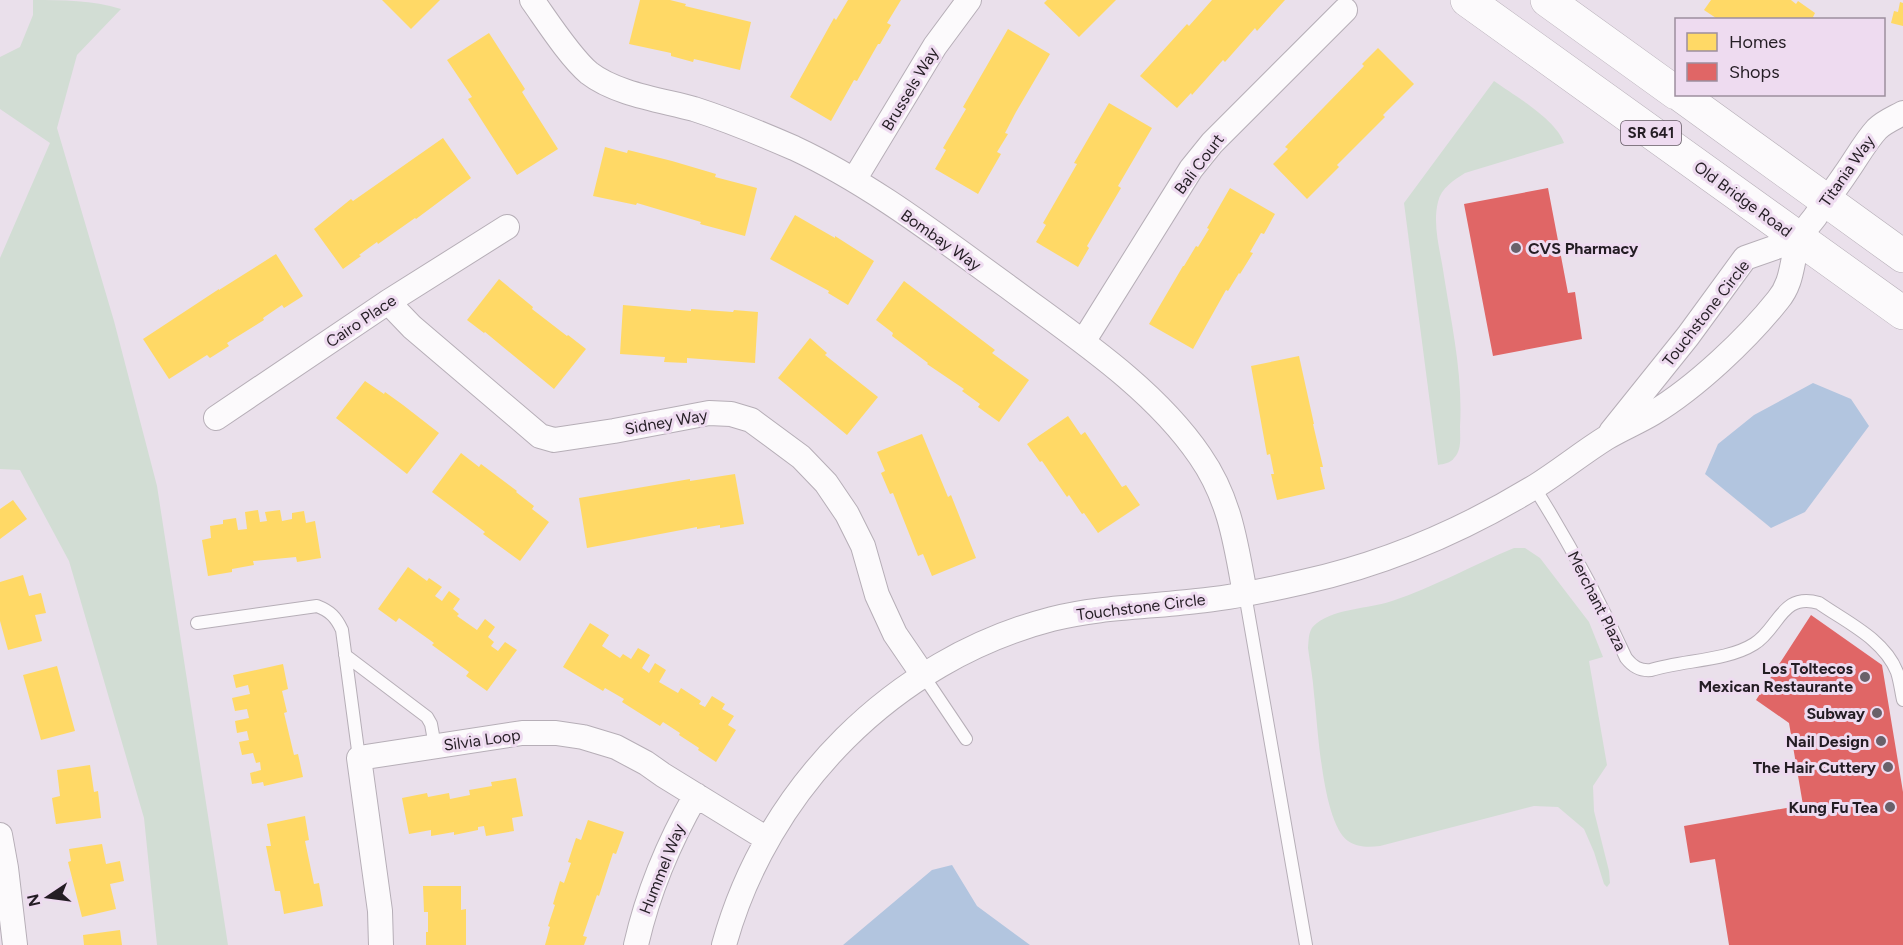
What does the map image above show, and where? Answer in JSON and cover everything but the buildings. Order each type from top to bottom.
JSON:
[{"type":"main road","name":"Old Bridge Road","points":[[1467,0],[1903,313]]},
{"type":"main road","name":"SR 641","points":[[1547,0],[1675,92]]},
{"type":"main road","name":"SR 641","points":[[1681,96],[1903,256]]},
{"type":"street","name":"Bombay Way","points":[[532,0],[588,72],[608,86],[734,123],[795,149],[854,180],[926,227],[1083,342],[1130,381],[1178,425],[1202,458],[1218,487],[1233,525],[1245,594]]},
{"type":"street","name":"Brussels Way","points":[[854,180],[935,46],[969,0]]},
{"type":"street","name":"Bali Court","points":[[1083,342],[1191,169],[1212,143],[1345,10]]},
{"type":"street","name":"Titania Way","points":[[1799,239],[1876,130],[1903,112]]},
{"type":"street","name":"Cairo Place","points":[[216,418],[388,302],[507,226]]},
{"type":"street","name":"Touchstone Circle","points":[[1607,438],[1688,336],[1745,258],[1799,239]]},
{"type":"street","name":"Touchstone Circle","points":[[724,945],[739,899],[768,838],[793,798],[825,757],[847,735],[895,694],[923,675],[1003,635],[1053,619],[1103,609],[1200,601],[1305,582],[1362,566],[1415,547],[1487,514],[1534,487],[1607,438],[1654,412],[1689,388],[1749,332],[1777,302],[1788,287],[1799,239]]},
{"type":"street","name":"Sidney Way","points":[[388,302],[412,327],[540,436],[554,440],[709,413],[731,414],[751,420],[769,432],[801,457],[826,483],[847,513],[863,546],[877,595],[895,634],[923,675]]},
{"type":"street","name":"Silvia Loop","points":[[359,758],[522,733],[556,733],[583,737],[616,747],[646,763],[768,838]]},
{"type":"street","points":[[359,758],[380,911],[381,945]]},
{"type":"street","name":"Hummel Way","points":[[636,945],[660,867],[696,795]]},
{"type":"street","points":[[0,836],[15,945]]},
{"type":"lane","name":"Merchant Plaza","points":[[1534,487],[1555,519],[1596,594],[1631,665],[1642,670],[1651,670],[1742,651],[1757,643],[1785,610],[1796,602],[1809,600],[1819,603],[1884,650],[1897,672],[1903,700]]},
{"type":"lane","points":[[1245,594],[1306,945]]},
{"type":"lane","points":[[197,622],[317,606],[327,610],[336,618],[342,630],[359,758]]},
{"type":"lane","points":[[345,655],[427,717],[431,724],[435,746]]},
{"type":"lane","points":[[923,675],[966,740]]},
{"type":"shaded area","points":[[33,0],[88,2],[121,9],[77,55],[57,128],[114,321],[157,486],[228,945],[157,945],[144,818],[69,561],[20,470],[0,469],[0,258],[50,143],[0,109],[0,57],[20,47],[33,15]]},
{"type":"shaded area","points":[[1494,81],[1544,117],[1560,134],[1564,143],[1465,173],[1448,185],[1440,197],[1436,211],[1436,230],[1456,351],[1461,408],[1457,455],[1451,461],[1438,465],[1404,203]]},
{"type":"shaded area","points":[[1514,548],[1525,548],[1540,558],[1589,622],[1603,657],[1589,661],[1607,765],[1593,786],[1594,811],[1609,871],[1610,883],[1607,887],[1584,829],[1558,807],[1534,806],[1372,847],[1360,846],[1348,841],[1339,831],[1332,815],[1323,772],[1308,648],[1312,628],[1334,614],[1392,601],[1438,583]]},
{"type":"water","points":[[1813,383],[1851,399],[1869,426],[1805,512],[1771,528],[1705,474],[1718,444],[1754,415]]},
{"type":"water","points":[[952,865],[977,906],[1030,945],[843,945],[932,870]]},
{"type":"place","name":"CVS Pharmacy","points":[[1516,248]]},
{"type":"place","name":"Los Toltecos Mexican Restaurante","points":[[1865,677]]},
{"type":"place","name":"Subway","points":[[1877,713]]},
{"type":"place","name":"Nail Design","points":[[1881,741]]},
{"type":"place","name":"The Hair Cuttery","points":[[1888,767]]},
{"type":"place","name":"Kung Fu Tea","points":[[1890,807]]}]
